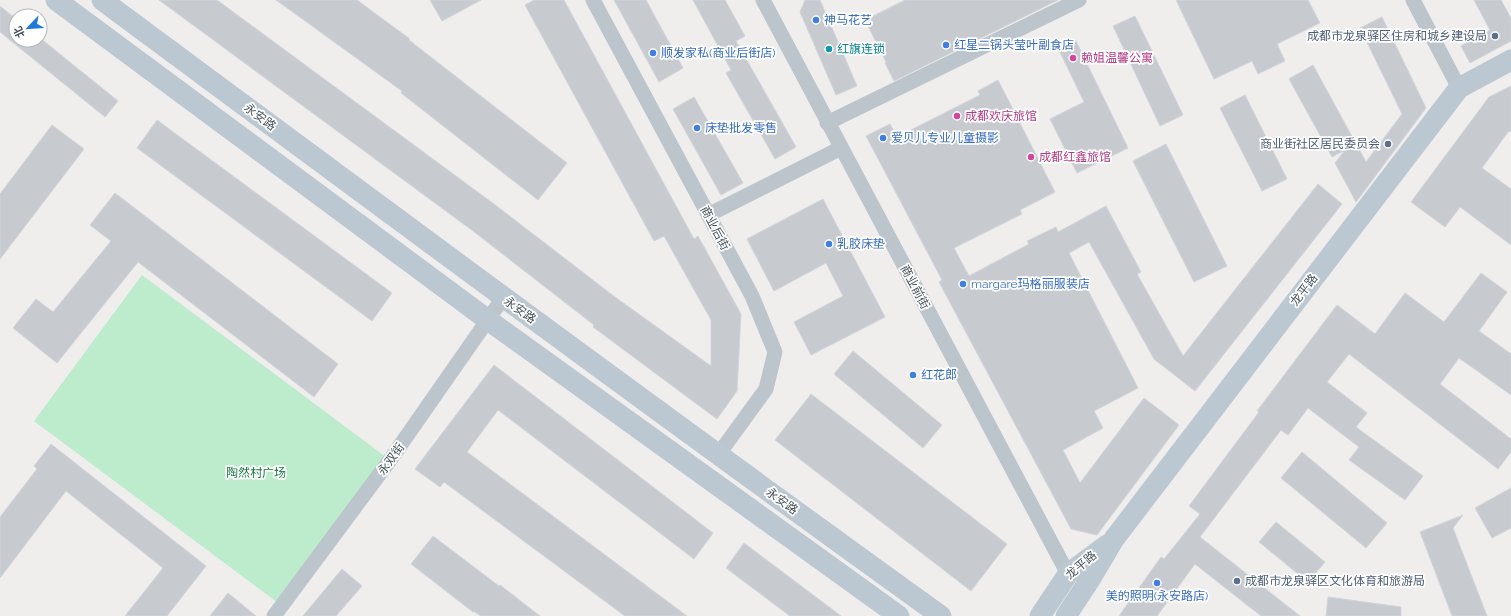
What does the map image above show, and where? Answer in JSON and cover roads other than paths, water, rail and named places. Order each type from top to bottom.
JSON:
[{"type":"street","points":[[56,0],[488,320],[899,616]]},
{"type":"street","name":"永安路","points":[[102,0],[503,298],[941,616]]},
{"type":"street","name":"商业后街","points":[[593,0],[752,296],[775,352],[766,388],[718,455]]},
{"type":"street","name":"商业前街","points":[[763,0],[1068,574]]},
{"type":"street","points":[[828,123],[1080,0]]},
{"type":"street","points":[[1413,0],[1459,88]]},
{"type":"street","name":"龙平路","points":[[1066,616],[1114,540],[1459,88],[1511,60]]},
{"type":"street","points":[[708,215],[841,148]]},
{"type":"street","name":"永双街","points":[[274,616],[390,460],[503,298]]},
{"type":"street","name":"龙平路","points":[[1040,616],[1068,574],[1114,540]]},
{"type":"place","name":"神马花艺","points":[[816,20]]},
{"type":"place","name":"成都市龙泉驿区住房和城乡建设局","points":[[1495,36]]},
{"type":"place","name":"红星二锅头莹叶副食店","points":[[946,45]]},
{"type":"place","name":"红旗连锁","points":[[829,49]]},
{"type":"place","name":"顺发家私(商业后街店)","points":[[653,53]]},
{"type":"place","name":"赖姐温馨公寓","points":[[1073,58]]},
{"type":"place","name":"成都欢庆旅馆","points":[[957,116]]},
{"type":"place","name":"床垫批发零售","points":[[697,128]]},
{"type":"place","name":"爱贝儿专业儿童摄影","points":[[883,138]]},
{"type":"place","name":"商业街社区居民委员会","points":[[1388,144]]},
{"type":"place","name":"成都红鑫旅馆","points":[[1031,157]]},
{"type":"place","name":"乳胶床垫","points":[[829,244]]},
{"type":"place","name":"margare玛格丽服装店","points":[[963,284]]},
{"type":"place","name":"红花郎","points":[[913,375]]},
{"type":"place","name":"成都市龙泉驿区文化体育和旅游局","points":[[1237,581]]},
{"type":"place","name":"美的照明(永安路店)","points":[[1157,583]]},
{"type":"park label","name":"陶然村广场","points":[[256,473]]}]
